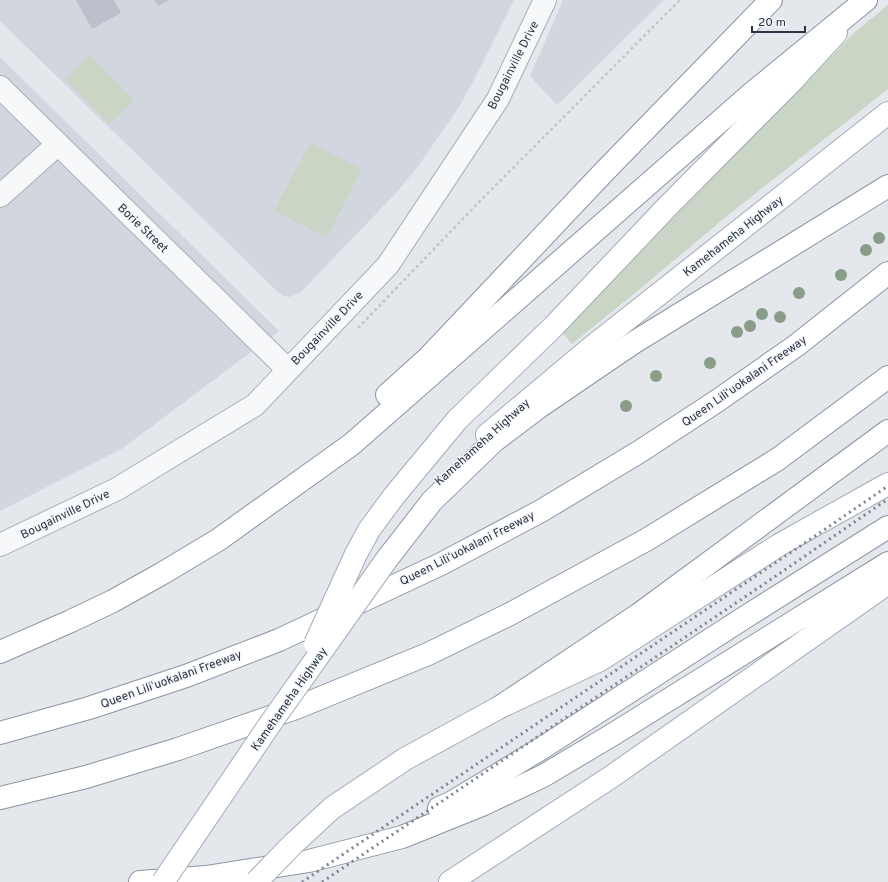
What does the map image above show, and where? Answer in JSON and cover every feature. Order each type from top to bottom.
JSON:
[{"type":"main road","points":[[2,651],[104,597],[175,556],[230,520],[281,483],[354,425],[426,359],[601,175],[771,0]]},
{"type":"main road","points":[[2,651],[113,601],[169,569],[218,540],[352,444],[752,94],[866,0]]},
{"type":"main road","points":[[291,694],[356,554],[369,530],[394,496],[457,420],[554,326],[791,82],[866,0]]},
{"type":"main road","name":"Kamehameha Highway","points":[[163,882],[291,694],[387,560],[434,486],[471,449],[592,347],[888,113]]},
{"type":"main road","points":[[410,523],[494,441],[539,407],[633,343],[888,186]]},
{"type":"main road","name":"Queen Liliʻuokalani Freeway","points":[[0,733],[89,708],[186,676],[279,640],[441,564],[541,511],[639,452],[717,401],[797,345],[888,273]]},
{"type":"main road","points":[[0,798],[86,777],[178,749],[296,708],[428,654],[510,614],[646,540],[778,459],[888,376]]},
{"type":"main road","points":[[500,707],[638,615],[888,431]]},
{"type":"main road","points":[[256,882],[293,844],[332,808],[405,759],[500,707],[600,660],[779,545],[888,484]]},
{"type":"main road","points":[[308,861],[376,830],[451,803],[542,748],[888,527]]},
{"type":"main road","points":[[140,882],[206,877],[308,861],[402,837],[484,804],[543,776],[690,687],[888,563]]},
{"type":"main road","points":[[450,882],[611,777],[888,583]]},
{"type":"street","name":"Bougainville Drive","points":[[0,545],[116,489],[255,405],[287,369],[388,265],[498,99],[545,0]]},
{"type":"street","name":"Borie Street","points":[[0,87],[287,369]]},
{"type":"street","points":[[0,196],[58,144]]},
{"type":"shaded area","points":[[0,0],[514,0],[459,107],[419,165],[396,193],[300,293],[289,297],[283,296],[279,293],[0,21]]},
{"type":"shaded area","points":[[563,0],[664,0],[557,105],[530,76]]},
{"type":"shaded area","points":[[0,57],[279,331],[123,448],[0,511]]},
{"type":"green space","points":[[888,5],[888,89],[728,215],[572,344],[562,332],[855,32]]},
{"type":"green space","points":[[90,55],[134,101],[109,124],[66,79]]},
{"type":"green space","points":[[310,143],[362,169],[327,237],[274,211]]},
{"type":"building","points":[[76,0],[114,0],[121,13],[92,29]]},
{"type":"building","points":[[154,0],[169,0],[158,6]]},
{"type":"railway","points":[[302,882],[888,486]]},
{"type":"railway","points":[[322,882],[888,499]]}]
